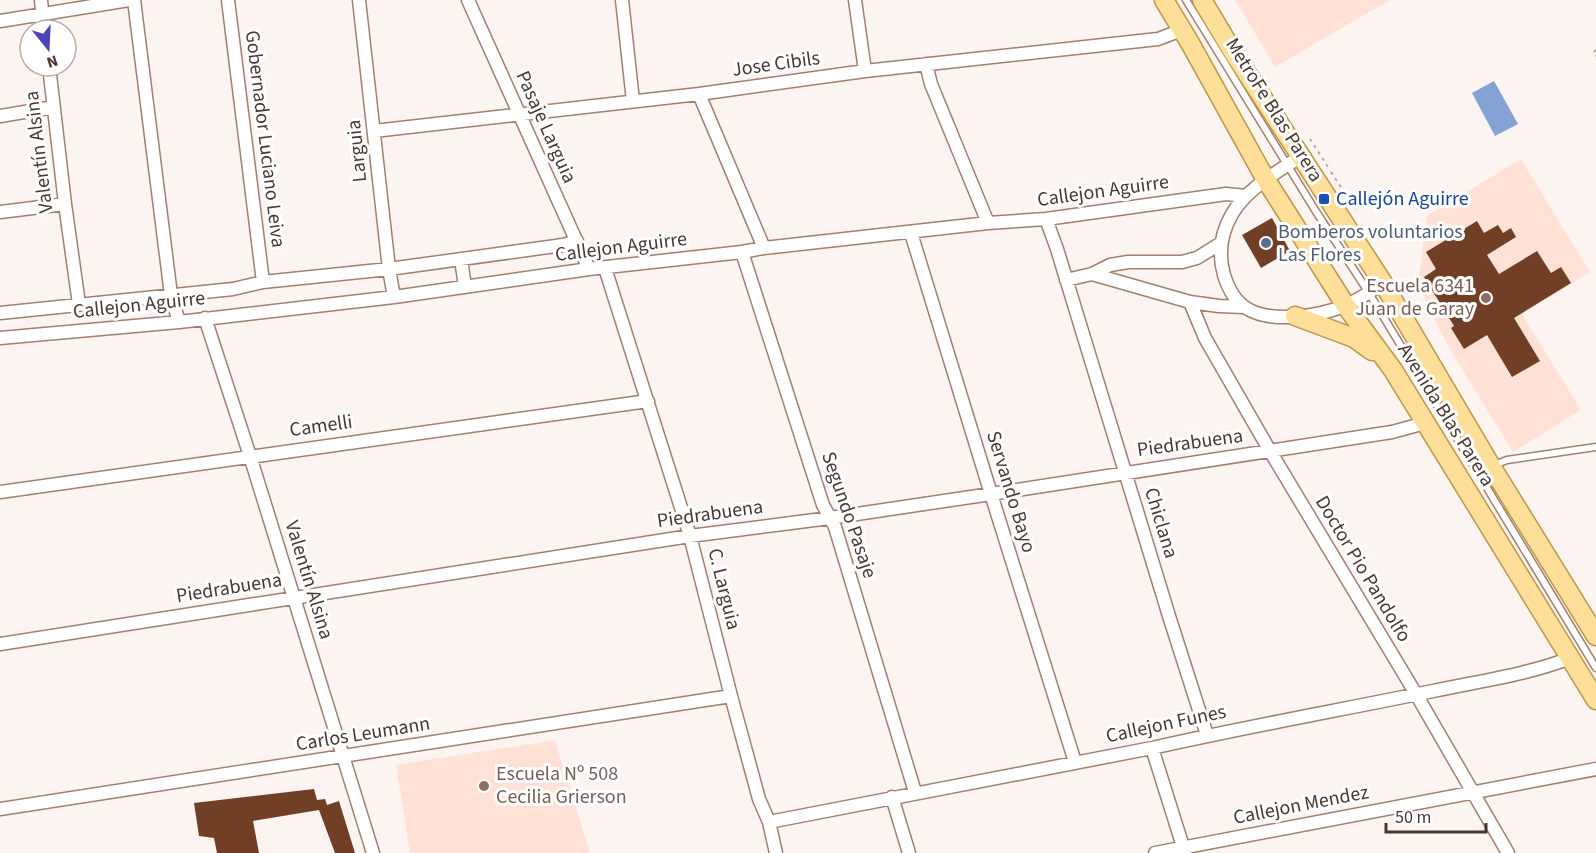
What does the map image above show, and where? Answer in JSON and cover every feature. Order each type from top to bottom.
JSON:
[{"type":"main road","name":"Avenida Blas Parera","points":[[1164,0],[1266,180],[1346,306],[1393,370],[1596,700]]},
{"type":"main road","name":"Avenida Blas Parera","points":[[1202,0],[1295,160],[1491,466],[1596,636]]},
{"type":"main road","points":[[1295,316],[1354,338],[1393,370]]},
{"type":"street","points":[[41,0],[42,18]]},
{"type":"street","points":[[0,21],[129,0]]},
{"type":"street","points":[[134,0],[171,295],[179,322]]},
{"type":"street","name":"Gobernador Luciano Leiva","points":[[228,0],[263,282]]},
{"type":"street","name":"Larguia","points":[[359,0],[394,297]]},
{"type":"street","name":"Pasaje Larguia","points":[[468,0],[590,269]]},
{"type":"street","points":[[622,0],[633,101]]},
{"type":"street","points":[[855,0],[865,71]]},
{"type":"street","name":"Jose Cibils","points":[[374,131],[699,94],[865,71],[1158,39],[1182,30]]},
{"type":"street","points":[[926,64],[931,84],[987,223]]},
{"type":"street","name":"Valentín Alsina","points":[[50,78],[79,304]]},
{"type":"street","points":[[699,94],[765,248]]},
{"type":"street","points":[[0,116],[54,107]]},
{"type":"street","points":[[1295,160],[1246,196],[1225,228],[1221,243],[1222,269],[1233,295],[1244,307],[1255,313],[1295,316],[1322,313],[1346,306],[1376,288]]},
{"type":"street","name":"Callejon Aguirre","points":[[0,338],[179,322],[394,297],[590,269],[765,248],[987,223],[1046,219],[1226,194],[1246,196]]},
{"type":"street","points":[[0,212],[65,204]]},
{"type":"street","name":"Chiclana","points":[[1046,219],[1207,735]]},
{"type":"street","name":"Servando Bayo","points":[[911,233],[1075,762]]},
{"type":"street","name":"Callejon Aguirre","points":[[0,313],[232,289],[263,282],[389,269],[564,245],[577,241]]},
{"type":"street","points":[[1066,280],[1092,274],[1110,265],[1128,262],[1182,262],[1197,258],[1221,243]]},
{"type":"street","name":"Segundo Pasaje","points":[[742,252],[823,505],[835,527],[915,792]]},
{"type":"street","points":[[461,259],[465,287]]},
{"type":"street","name":"C. Larguia","points":[[605,268],[690,536],[731,696],[759,799],[769,822],[776,853]]},
{"type":"street","points":[[1092,274],[1190,302],[1244,307]]},
{"type":"street","name":"Doctor Pio Pandolfo","points":[[1190,302],[1204,338],[1508,853]]},
{"type":"street","name":"Valentín Alsina","points":[[205,318],[373,853]]},
{"type":"street","name":"Camelli","points":[[0,492],[648,401]]},
{"type":"street","name":"Piedrabuena","points":[[0,644],[690,536],[830,518],[1270,451],[1392,432],[1425,423]]},
{"type":"street","name":"Callejon Funes","points":[[769,822],[1416,694],[1546,667],[1570,658]]},
{"type":"street","name":"Carlos Leumann","points":[[0,809],[731,696]]},
{"type":"street","points":[[1152,748],[1185,850]]},
{"type":"street","name":"Callejon Mendez","points":[[1155,853],[1185,850],[1596,769]]},
{"type":"street","points":[[892,797],[909,853]]},
{"type":"lane","name":"MetroFe Blas Parera","points":[[1186,0],[1295,160]]},
{"type":"lane","points":[[1376,288],[1596,668]]},
{"type":"lane","points":[[1491,466],[1506,460],[1596,447]]},
{"type":"path","points":[[1596,50],[1593,53],[1596,56]]},
{"type":"shaded area","points":[[1235,0],[1390,0],[1275,67]]},
{"type":"shaded area","name":"Escuela 6341 Juan de Garay","points":[[1521,159],[1590,272],[1522,314],[1581,410],[1513,452],[1455,358],[1418,282],[1427,216]]},
{"type":"shaded area","name":"Escuela Nº 508 Cecilia Grierson","points":[[555,740],[590,853],[410,853],[396,765]]},
{"type":"water","points":[[1494,81],[1518,124],[1495,136],[1472,93]]},
{"type":"building","name":"Bomberos voluntarios Las Flores","points":[[1272,218],[1290,251],[1261,268],[1242,235]]},
{"type":"building","points":[[1477,221],[1484,233],[1498,225],[1503,233],[1511,228],[1516,237],[1487,255],[1499,274],[1537,251],[1551,273],[1561,267],[1571,283],[1514,318],[1540,361],[1512,377],[1487,335],[1464,349],[1451,328],[1454,326],[1424,277],[1436,269],[1426,252]]},
{"type":"building","points":[[314,789],[317,800],[325,799],[327,805],[339,801],[355,853],[335,853],[319,810],[253,821],[259,853],[217,853],[214,838],[199,836],[194,803]]},
{"type":"place","name":"Callejón Aguirre","points":[[1324,199]]},
{"type":"place","name":"Bomberos voluntarios Las Flores","points":[[1266,243]]},
{"type":"place","name":"Escuela 6341 Juan de Garay","points":[[1486,298]]},
{"type":"place","name":"Escuela Nº 508 Cecilia Grierson","points":[[484,786]]}]
